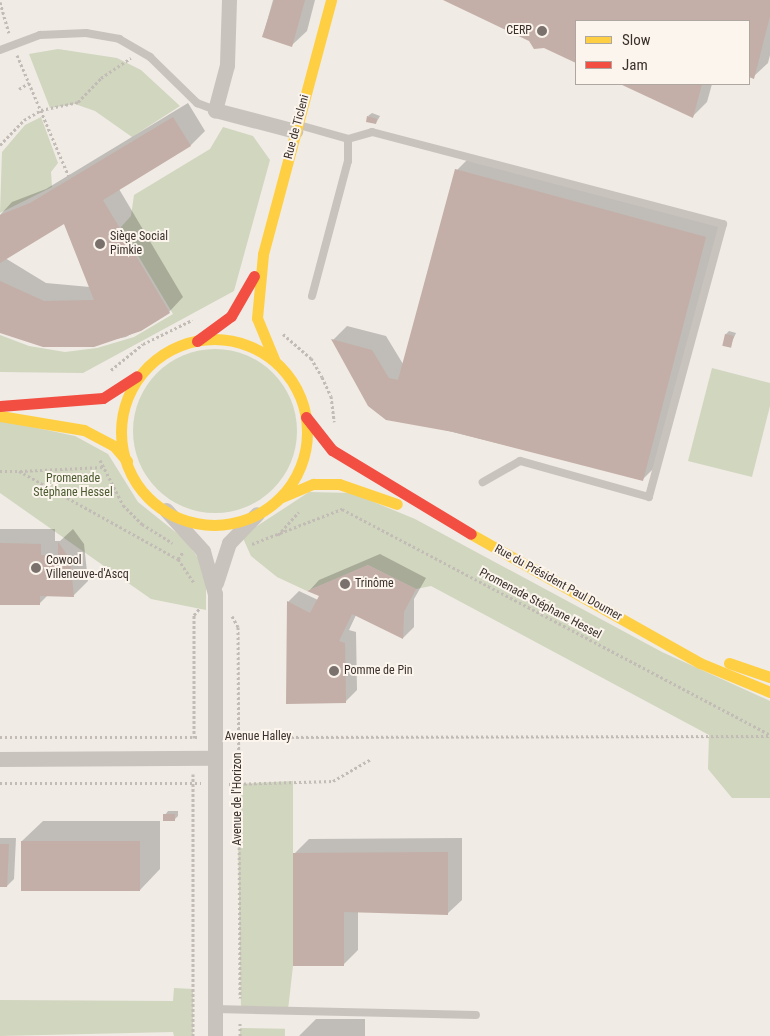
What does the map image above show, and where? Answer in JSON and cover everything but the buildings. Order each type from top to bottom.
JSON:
[{"type":"main road","name":"Rue de Ticleni","points":[[278,365],[264,341],[257,318],[263,254],[331,0]]},
{"type":"main road","name":"Rue de Ticleni","points":[[197,341],[238,308],[263,254]]},
{"type":"main road","points":[[0,406],[102,398],[169,351],[197,341],[245,344],[278,365],[296,389],[306,417],[306,448],[300,468],[274,502],[257,514],[227,523],[206,524],[166,510],[142,489],[127,461],[98,437],[65,425],[0,416]]},
{"type":"main road","points":[[127,461],[124,412],[146,368]]},
{"type":"main road","name":"Rue du Président Paul Doumer","points":[[306,417],[343,459],[475,538],[700,663],[770,692]]},
{"type":"main road","name":"Rue du Président Paul Doumer","points":[[274,502],[301,488],[339,484],[475,538]]},
{"type":"main road","name":"Rue du Président Paul Doumer","points":[[641,629],[770,678]]},
{"type":"street","points":[[229,0],[227,65],[215,110],[296,128]]},
{"type":"street","name":"Avenue de l'Horizon","points":[[166,510],[203,550],[215,594]]},
{"type":"street","name":"Avenue de l'Horizon","points":[[215,1036],[215,594],[226,547],[257,514]]},
{"type":"street","name":"Avenue Halley","points":[[0,759],[215,758]]},
{"type":"lane","points":[[0,50],[40,35],[86,33],[120,39],[137,50],[197,103],[215,110]]},
{"type":"lane","points":[[296,128],[348,139],[372,132],[723,224],[649,497],[520,461],[483,482]]},
{"type":"lane","points":[[312,296],[348,161],[348,139]]},
{"type":"lane","points":[[215,1009],[476,1015]]},
{"type":"path","points":[[0,2],[13,44],[70,179]]},
{"type":"path","points":[[0,145],[1,140],[17,124],[41,110],[78,102],[137,50]]},
{"type":"path","points":[[19,88],[29,83]]},
{"type":"path","points":[[102,398],[112,367],[143,344],[196,318]]},
{"type":"path","points":[[273,331],[288,335],[311,358],[331,396],[333,429]]},
{"type":"path","points":[[98,437],[102,467],[132,515],[166,540],[186,547],[178,559]]},
{"type":"path","points":[[0,471],[102,467]]},
{"type":"path","points":[[19,471],[178,559],[197,587]]},
{"type":"path","name":"Promenade Stéphane Hessel","points":[[247,546],[342,509],[770,736]]},
{"type":"path","points":[[197,603],[198,611]]},
{"type":"path","name":"Avenue de l'Horizon","points":[[230,613],[238,627],[239,737],[237,784],[240,1036]]},
{"type":"path","name":"Avenue Halley","points":[[0,737],[770,736]]},
{"type":"path","points":[[237,784],[333,781],[371,760]]},
{"type":"path","points":[[0,783],[192,783],[193,1036]]},
{"type":"green space","points":[[58,49],[117,58],[141,70],[180,106],[132,137],[95,111],[75,104],[50,108],[29,54]]},
{"type":"green space","points":[[41,117],[58,163],[51,172],[52,187],[0,213],[2,152],[25,125]]},
{"type":"green space","points":[[223,127],[253,136],[270,160],[234,291],[83,373],[0,372],[0,335],[29,346],[65,352],[97,348],[134,337],[173,314],[121,227],[131,216],[134,195],[210,149]]},
{"type":"green space","points":[[223,349],[239,352],[254,358],[279,379],[288,392],[294,407],[297,431],[296,447],[288,470],[267,495],[254,504],[239,510],[207,513],[191,510],[176,504],[151,483],[142,470],[136,455],[133,423],[136,407],[142,392],[163,367],[176,358],[191,352]]},
{"type":"green space","points":[[712,368],[770,383],[770,406],[752,477],[688,461]]},
{"type":"green space","name":"Promenade Stéphane Hessel","points":[[0,420],[75,436],[108,454],[138,502],[183,538],[200,560],[206,582],[206,610],[151,599],[0,493]]},
{"type":"green space","points":[[309,492],[352,493],[415,519],[662,652],[770,701],[770,798],[732,798],[708,769],[709,735],[431,586],[416,589],[368,565],[307,591],[277,577],[251,556],[242,536]]},
{"type":"green space","points":[[293,781],[293,966],[288,1010],[241,1009],[237,784]]},
{"type":"green space","points":[[174,988],[193,989],[193,1036],[174,1036],[173,1032],[0,1036],[0,1000],[173,1001]]},
{"type":"green space","points":[[240,1028],[285,1029],[285,1036],[240,1036]]},
{"type":"traffic: slow","points":[[274,359],[257,318],[263,254],[331,0]]},
{"type":"traffic: slow","points":[[214,339],[241,343],[258,350],[273,360],[286,373],[296,388],[303,405],[307,432],[303,459],[296,476],[286,491],[273,504],[258,514],[241,521],[214,525],[187,521],[170,514],[155,504],[142,491],[132,476],[125,459],[121,432],[125,405],[132,388],[142,373],[155,360],[170,350],[187,343],[214,339]]},
{"type":"traffic: slow","points":[[0,416],[84,430],[114,446],[127,461]]},
{"type":"traffic: slow","points":[[282,497],[313,484],[339,484],[397,504]]},
{"type":"traffic: slow","points":[[471,534],[700,663],[770,692]]},
{"type":"traffic: slow","points":[[729,663],[770,677]]},
{"type":"traffic: jam","points":[[197,341],[231,316],[254,276]]},
{"type":"traffic: jam","points":[[0,406],[103,398],[137,376]]},
{"type":"traffic: jam","points":[[306,417],[332,450],[471,534]]},
{"type":"place","name":"CERP","points":[[542,31]]},
{"type":"place","name":"Siège Social Pimkie","points":[[100,244]]},
{"type":"place","name":"Cowool Villeneuve-d'Ascq","points":[[36,568]]},
{"type":"place","name":"Trinôme","points":[[345,584]]},
{"type":"place","name":"Pomme de Pin","points":[[334,671]]}]
